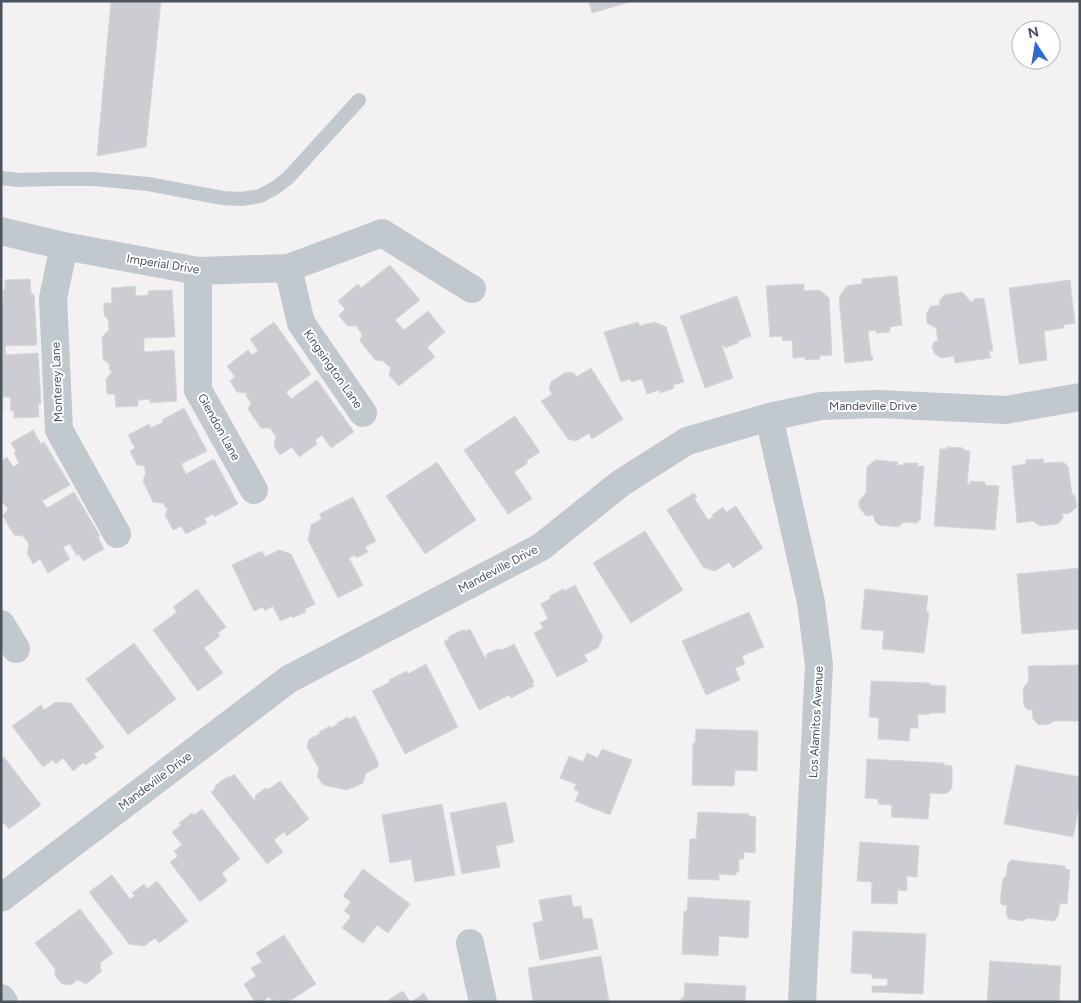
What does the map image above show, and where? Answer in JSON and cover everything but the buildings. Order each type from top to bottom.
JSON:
[{"type":"street","name":"Imperial Drive","points":[[1,231],[64,246],[198,270],[288,268],[382,233],[472,289]]},
{"type":"street","name":"Monterey Lane","points":[[64,246],[53,298],[59,430],[117,534]]},
{"type":"street","name":"Kingsington Lane","points":[[288,268],[301,322],[363,413]]},
{"type":"street","name":"Glendon Lane","points":[[198,270],[198,390],[254,490]]},
{"type":"street","name":"Mandeville Drive","points":[[1,898],[289,679],[541,547],[621,482],[687,441],[769,417],[821,406],[878,404],[1006,410],[1080,397]]},
{"type":"street","name":"Los Alamitos Avenue","points":[[769,417],[811,602],[819,665],[802,1002]]},
{"type":"street","points":[[1,624],[16,649]]},
{"type":"street","points":[[470,943],[483,1002]]},
{"type":"street","points":[[1,998],[4,1002]]},
{"type":"lane","points":[[1,178],[18,180],[94,179],[148,184],[223,198],[242,199],[260,196],[276,188],[288,178],[360,100]]}]
